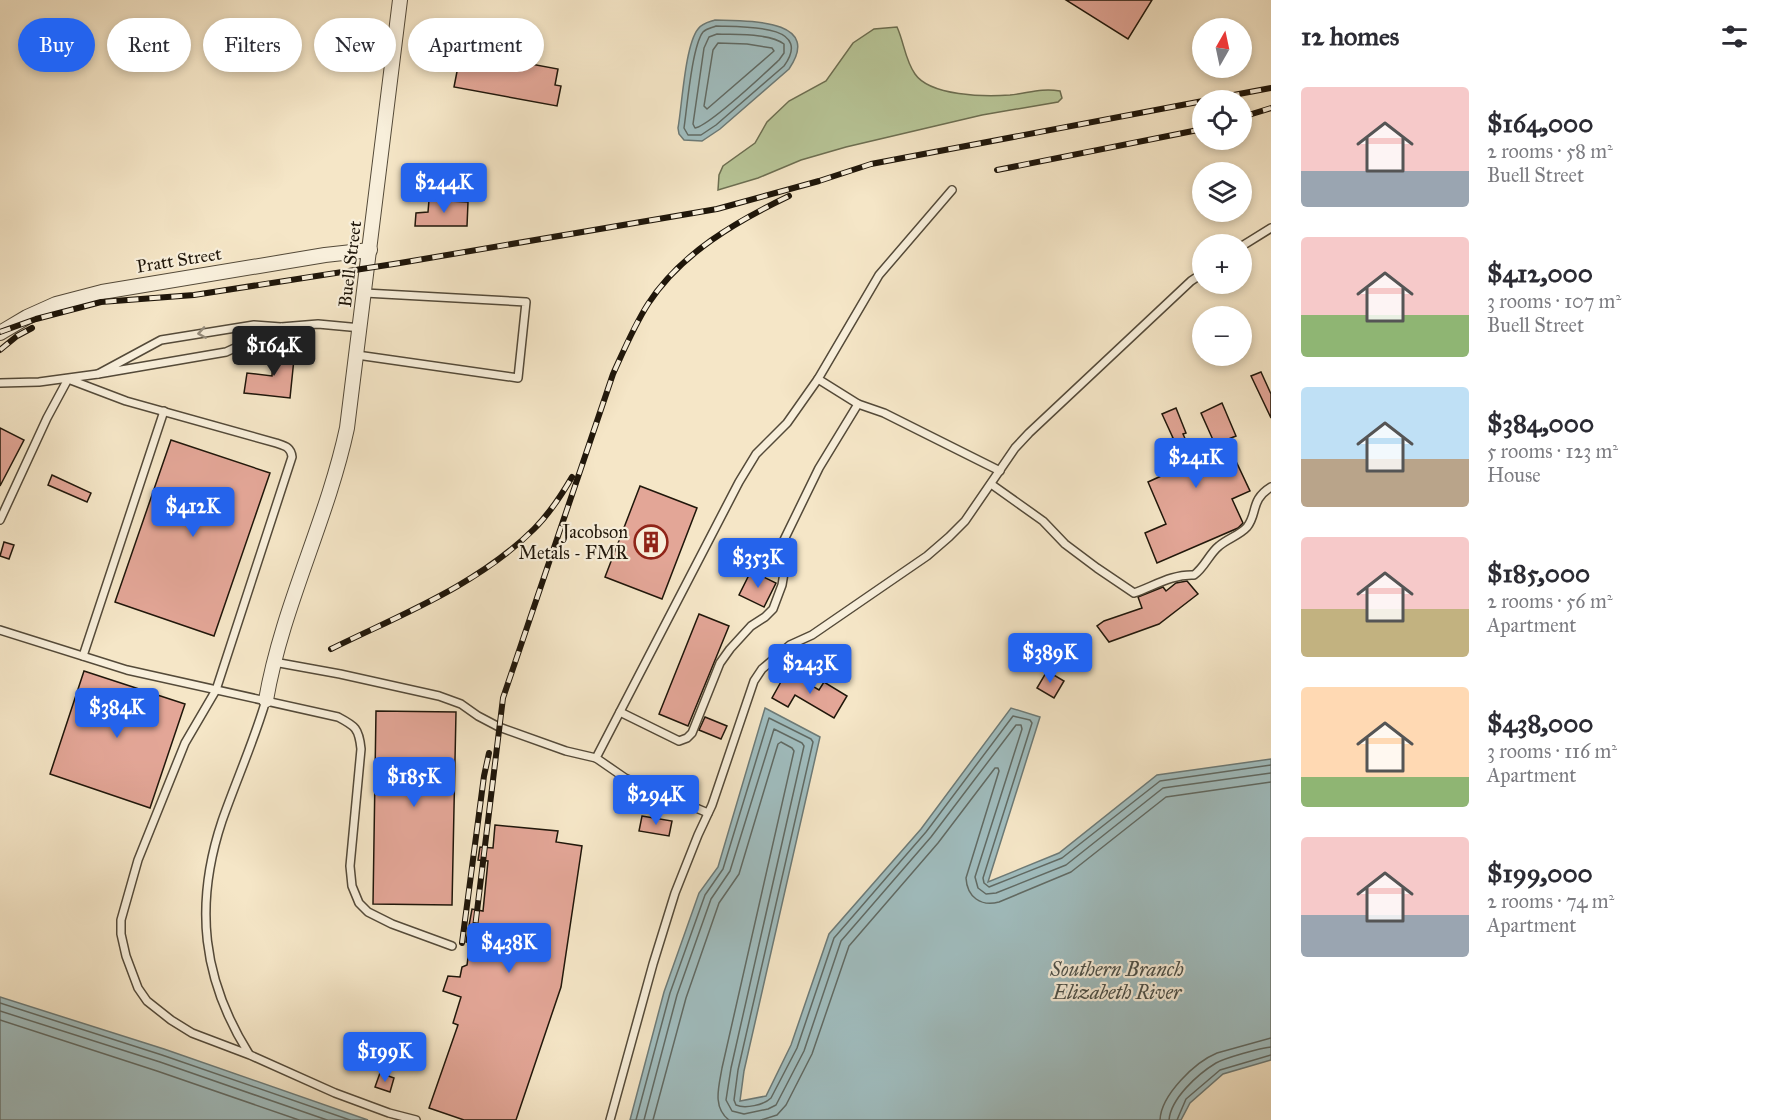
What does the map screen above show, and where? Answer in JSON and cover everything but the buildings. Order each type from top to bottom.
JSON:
[{"type":"street","name":"Buell Street","points":[[266,700],[274,662],[340,459],[347,428],[400,0]]},
{"type":"street","name":"Pratt Street","points":[[0,333],[56,304],[102,291],[370,250]]},
{"type":"lane","points":[[596,758],[739,482],[756,454],[787,423],[818,379],[879,274],[952,190]]},
{"type":"lane","points":[[1252,240],[1271,228]]},
{"type":"lane","points":[[610,1120],[675,893],[708,813],[754,681],[762,669],[790,645],[812,635],[927,556],[949,537],[965,521],[1015,448],[1192,280]]},
{"type":"lane","points":[[357,355],[518,378],[526,302],[365,293]]},
{"type":"lane","points":[[98,374],[161,340],[254,325],[281,327],[318,324],[361,328]]},
{"type":"lane","points":[[0,383],[68,379],[226,352],[281,327]]},
{"type":"lane","points":[[68,379],[109,394],[288,447],[292,457],[216,690],[185,744],[138,860],[121,920],[121,934],[138,988],[147,1001],[192,1033],[250,1055],[334,1092],[389,1113],[416,1120]]},
{"type":"lane","points":[[0,520],[47,418],[68,379]]},
{"type":"lane","points":[[818,379],[858,404],[884,413],[1000,471]]},
{"type":"lane","points":[[620,712],[679,741],[692,733],[720,663],[751,626],[773,609],[784,573],[782,544],[819,468],[858,404]]},
{"type":"lane","points":[[83,656],[164,411]]},
{"type":"lane","points":[[991,484],[1043,521],[1065,543],[1097,568],[1134,592],[1148,588],[1162,580],[1194,575],[1199,572],[1218,546],[1247,527],[1257,501],[1263,492],[1271,487]]},
{"type":"lane","points":[[0,630],[127,670],[338,717],[355,726],[360,735],[361,749],[350,866],[352,886],[359,903],[368,912],[392,924],[452,946]]},
{"type":"lane","points":[[274,662],[439,696],[461,704],[499,727],[566,751],[596,758],[625,778],[708,813]]},
{"type":"lane","points":[[250,1055],[228,1018],[219,994],[207,941],[204,910],[212,858],[221,824],[266,700]]},
{"type":"green space","points":[[897,27],[915,74],[933,87],[959,94],[987,96],[1053,90],[1060,91],[1062,98],[1058,102],[982,115],[846,147],[801,160],[758,178],[718,190],[719,175],[723,166],[755,143],[767,122],[789,101],[826,81],[853,43],[874,29]]},
{"type":"water","points":[[715,20],[761,22],[789,31],[796,40],[797,52],[789,69],[720,129],[702,141],[684,140],[678,128],[690,48],[700,27]]},
{"type":"water","name":"Southern Branch Elizabeth River","points":[[765,708],[820,737],[744,1071],[740,1101],[766,1096],[791,1045],[829,934],[921,829],[1011,708],[1040,717],[988,882],[1059,853],[1157,775],[1271,759],[1271,1060],[1223,1074],[1190,1103],[1181,1120],[630,1120],[664,992],[699,893],[718,867]]},
{"type":"water","points":[[0,997],[164,1049],[368,1120],[0,1120]]},
{"type":"railway","points":[[1252,92],[1271,88]]},
{"type":"railway","points":[[0,332],[36,319],[101,302],[194,295],[400,263],[717,209],[871,164],[1192,103]]},
{"type":"railway","points":[[1252,114],[1271,108]]},
{"type":"railway","points":[[997,170],[1192,131]]},
{"type":"railway","points":[[473,944],[503,698],[613,374],[643,312],[661,286],[677,269],[711,240],[789,196]]},
{"type":"railway","points":[[0,350],[17,336],[32,328]]},
{"type":"railway","points":[[331,649],[411,611],[488,567],[534,529],[554,505],[572,477]]},
{"type":"railway","points":[[462,943],[489,753]]},
{"type":"place","name":"Jacobson Metals - FMR","points":[[651,542]]}]
